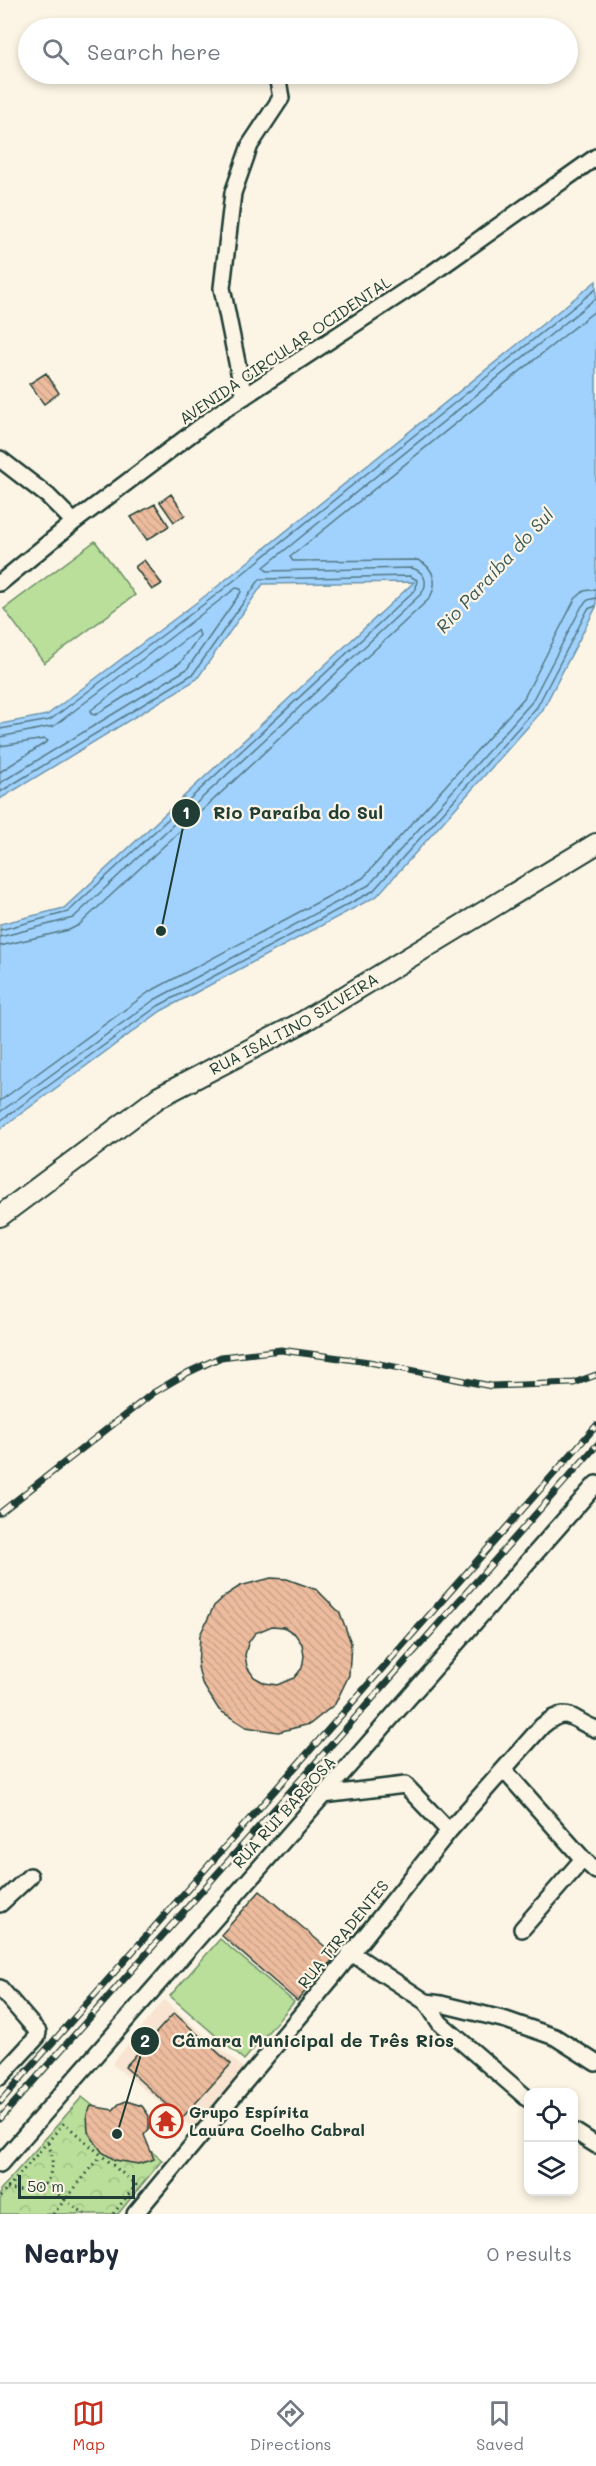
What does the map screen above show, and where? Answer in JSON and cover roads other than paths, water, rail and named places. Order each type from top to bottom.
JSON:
[{"type":"main road","name":"RUA ISALTINO SILVEIRA","points":[[0,1216],[159,1096],[301,1023],[596,844]]},
{"type":"street","points":[[244,397],[222,288],[233,193],[250,145],[280,98],[278,84]]},
{"type":"street","name":"AVENIDA CIRCULAR OCIDENTAL","points":[[0,583],[74,522],[244,397],[428,276],[596,157]]},
{"type":"street","points":[[0,459],[48,496],[74,522]]},
{"type":"street","name":"RUA RUI BARBOSA","points":[[0,2164],[596,1484]]},
{"type":"street","name":"RUA TIRADENTES","points":[[135,2214],[449,1831],[542,1726],[553,1717],[564,1714],[576,1717],[596,1729]]},
{"type":"street","points":[[504,1770],[596,1871]]},
{"type":"street","points":[[323,1795],[405,1785],[449,1831]]},
{"type":"street","points":[[522,1929],[583,1859]]},
{"type":"street","points":[[0,1904],[30,1876]]},
{"type":"street","points":[[350,1952],[426,2002],[440,2023],[524,2096]]},
{"type":"street","points":[[0,1988],[38,2032],[37,2037],[0,2077]]},
{"type":"street","points":[[426,2002],[506,2020],[555,2037],[596,2063]]},
{"type":"street","points":[[578,2134],[596,2145]]},
{"type":"water","name":"Rio Paraíba do Sul","points":[[596,281],[596,607],[542,711],[377,896],[161,1011],[0,1129],[0,924],[64,908],[414,582],[263,584],[197,679],[0,799],[0,724],[47,715],[213,590]]},
{"type":"railway","points":[[0,1513],[153,1393],[221,1357],[281,1350],[369,1362],[491,1386],[574,1383],[596,1375]]},
{"type":"railway","points":[[0,2102],[596,1426]]},
{"type":"railway","points":[[0,2119],[596,1446]]},
{"type":"place","name":"Rio Paraíba do Sul","points":[[161,931]]},
{"type":"place","name":"Grupo Espírita Lauura Coelho Cabral","points":[[166,2121]]},
{"type":"place","name":"Câmara Municipal de Três Rios","points":[[117,2134]]}]
